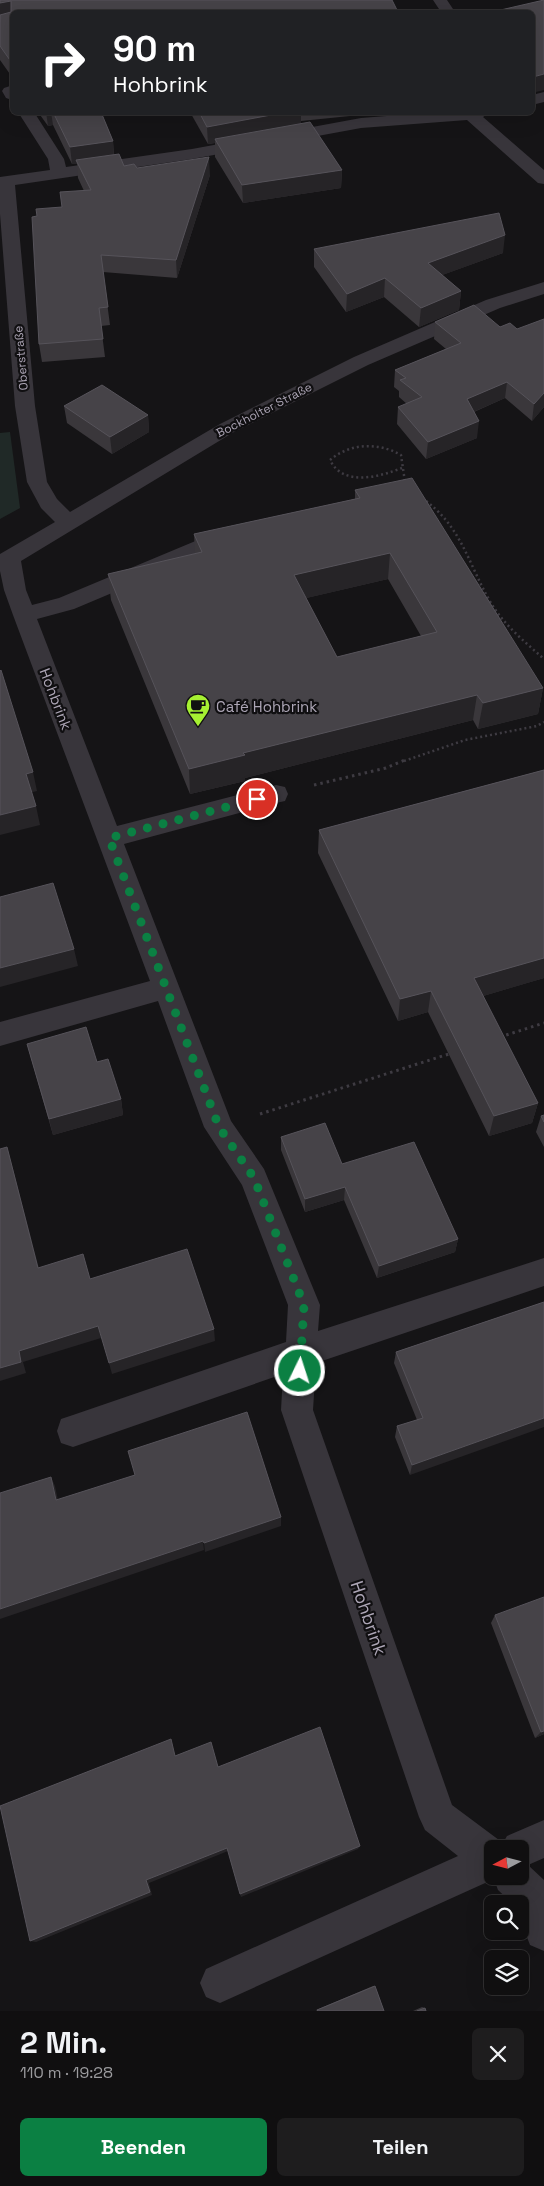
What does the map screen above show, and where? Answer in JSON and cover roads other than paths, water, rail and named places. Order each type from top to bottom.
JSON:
[{"type":"street","points":[[28,115],[56,159],[59,173]]},
{"type":"street","points":[[3,181],[192,154],[361,124],[465,115]]},
{"type":"street","points":[[478,115],[544,179]]},
{"type":"street","name":"Oberstraße","points":[[3,181],[25,406],[37,482],[48,503],[69,523]]},
{"type":"street","name":"Bockholter Straße","points":[[5,561],[227,428],[361,360],[493,304],[544,288]]},
{"type":"street","points":[[24,614],[66,604],[225,537]]},
{"type":"street","name":"Hohbrink","points":[[5,561],[219,1127],[254,1178],[304,1305],[297,1410],[438,1817],[484,1853]]},
{"type":"street","points":[[109,838],[276,794]]},
{"type":"street","points":[[0,1034],[165,988]]},
{"type":"street","points":[[72,1431],[544,1272]]},
{"type":"street","points":[[529,1845],[544,1839]]},
{"type":"street","name":"Hohbrink","points":[[220,1983],[484,1863]]},
{"type":"street","points":[[522,1885],[530,1893],[544,1931]]},
{"type":"place","name":"Café Hohbrink","points":[[198,727]]}]
